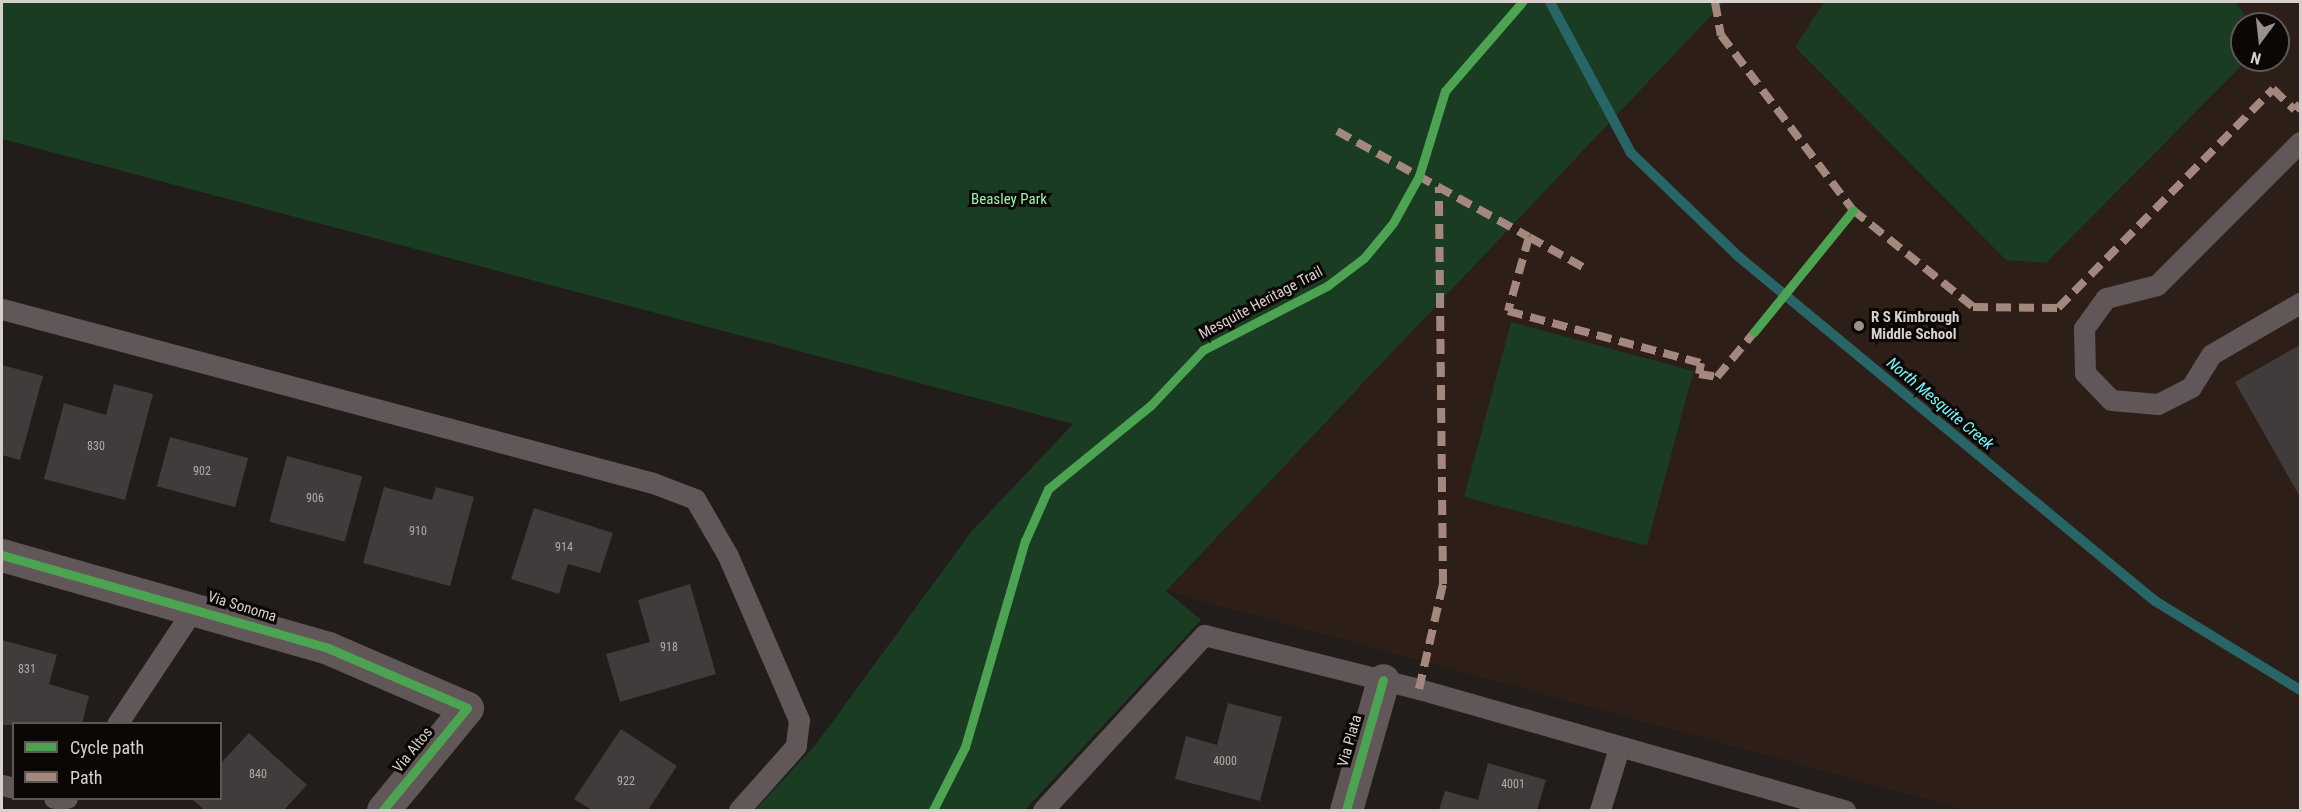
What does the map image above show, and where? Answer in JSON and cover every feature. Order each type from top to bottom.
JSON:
[{"type":"street","name":"Via Sonoma","points":[[2,555],[328,648],[467,708]]},
{"type":"street","name":"Via Plata","points":[[1346,810],[1383,680]]},
{"type":"street","name":"Via Altos","points":[[383,810],[467,708]]},
{"type":"lane","points":[[2301,142],[2157,285],[2106,298],[2084,328],[2085,373],[2111,400],[2158,404],[2190,387],[2212,354],[2301,303]]},
{"type":"lane","points":[[2,309],[653,483],[695,499],[728,556],[799,720],[796,746],[739,810]]},
{"type":"lane","points":[[118,722],[194,608]]},
{"type":"lane","points":[[1043,810],[1204,636],[1383,680],[1845,810]]},
{"type":"lane","points":[[1600,810],[1619,748]]},
{"type":"shaded area","name":"R S Kimbrough Middle School","points":[[1724,2],[2300,2],[2300,810],[1966,810],[1166,591]]},
{"type":"green space","name":"Beasley Park","points":[[2,2],[1724,2],[1166,591],[1201,620],[1025,810],[755,810],[817,743],[971,532],[1073,424],[2,139]]},
{"type":"green space","points":[[1824,2],[2236,2],[2243,12],[2230,12],[2230,72],[2235,72],[2046,263],[2006,260],[1795,47]]},
{"type":"green space","points":[[1511,322],[1694,371],[1647,546],[1464,497]]},
{"type":"building","points":[[2300,345],[2300,497],[2235,382]]},
{"type":"building","points":[[2,365],[43,376],[20,460],[2,455]]},
{"type":"building","points":[[114,384],[153,394],[125,500],[44,479],[64,403],[106,415]]},
{"type":"building","points":[[170,437],[248,458],[235,507],[157,486]]},
{"type":"building","points":[[287,456],[362,476],[345,542],[269,522]]},
{"type":"building","points":[[384,487],[432,500],[436,487],[474,497],[450,586],[363,563]]},
{"type":"building","points":[[534,508],[613,533],[600,573],[568,564],[559,594],[511,579]]},
{"type":"building","points":[[690,584],[716,674],[620,702],[606,654],[650,642],[638,600]]},
{"type":"building","points":[[2,640],[57,655],[49,684],[89,696],[82,722],[12,722],[12,725],[2,725]]},
{"type":"building","points":[[1228,703],[1282,717],[1260,801],[1175,779],[1186,736],[1217,745]]},
{"type":"building","points":[[621,729],[677,766],[648,810],[592,810],[574,799]]},
{"type":"building","points":[[249,733],[307,785],[284,810],[204,810],[193,800],[222,800],[222,762]]},
{"type":"building","points":[[1488,763],[1546,780],[1537,810],[1439,810],[1445,791],[1478,800]]},
{"type":"waterway","name":"North Mesquite Creek","points":[[1550,2],[1631,153],[1739,257],[2155,601],[2300,690]]},
{"type":"marked path","points":[[1715,2],[1721,35],[1853,210],[1973,307],[2058,308],[2273,89],[2295,110],[2300,104]]},
{"type":"marked path","points":[[1337,131],[1529,237],[1508,311],[1701,363],[1699,374],[1717,377],[1757,329]]},
{"type":"marked path","points":[[1419,689],[1443,584],[1439,187]]},
{"type":"marked path","points":[[1529,237],[1583,267]]},
{"type":"cycle path","name":"Mesquite Heritage Trail","points":[[933,810],[965,747],[1025,541],[1048,489],[1151,405],[1203,350],[1327,286],[1364,258],[1393,223],[1419,176],[1445,91],[1522,2]]},
{"type":"cycle path","points":[[1754,332],[1853,210]]},
{"type":"cycle path","points":[[2,555],[328,648],[467,708],[383,810]]},
{"type":"cycle path","points":[[1346,810],[1383,680]]},
{"type":"place","name":"R S Kimbrough Middle School","points":[[1859,326]]}]
